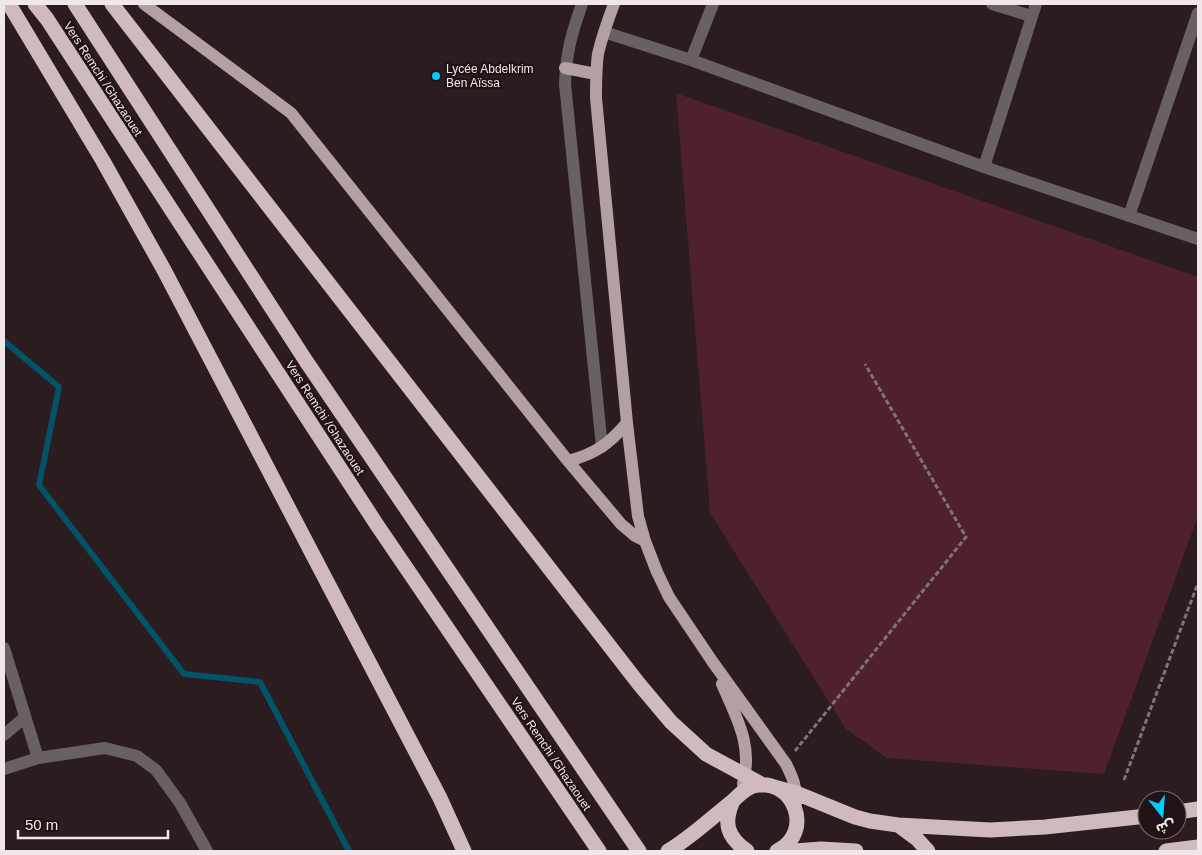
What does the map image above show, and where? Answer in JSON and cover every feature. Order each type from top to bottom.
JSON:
[{"type":"highway","points":[[9,4],[104,161],[164,270],[440,798],[464,851]]},
{"type":"highway","name":"Vers Remchi /Ghazaouet","points":[[35,4],[47,19],[377,525],[597,848]]},
{"type":"highway","points":[[75,4],[306,361],[639,851]]},
{"type":"highway","points":[[112,4],[639,684],[671,722],[706,754],[746,776],[784,792],[792,800],[798,821],[796,832],[790,842],[777,851]]},
{"type":"highway","points":[[668,851],[685,840],[738,796],[752,787],[769,786],[796,793],[855,817],[898,825],[990,830],[1045,827],[1137,817]]},
{"type":"highway","points":[[738,796],[728,812],[728,824],[731,835],[738,845],[747,851]]},
{"type":"highway","points":[[898,825],[917,839],[928,851]]},
{"type":"highway","points":[[1166,851],[1198,847]]},
{"type":"highway","points":[[795,851],[821,848],[856,851]]},
{"type":"main road","points":[[144,4],[290,113],[568,461],[621,524],[635,536],[645,541]]},
{"type":"main road","points":[[614,4],[598,55],[596,98],[626,423],[638,516],[645,541],[669,597],[712,661],[786,764],[794,782],[796,810]]},
{"type":"main road","points":[[566,68],[596,74]]},
{"type":"main road","points":[[568,461],[592,453],[602,447],[616,436],[626,423]]},
{"type":"main road","points":[[712,661],[742,731],[746,750],[746,776],[738,796]]},
{"type":"street","points":[[582,4],[571,36],[566,68],[566,100],[602,447]]},
{"type":"street","points":[[691,60],[714,4]]},
{"type":"street","points":[[984,167],[1033,10],[992,4]]},
{"type":"street","points":[[1129,216],[1198,12]]},
{"type":"street","points":[[604,32],[691,60],[984,167],[1198,239]]},
{"type":"street","points":[[4,648],[38,758]]},
{"type":"street","points":[[4,735],[25,717]]},
{"type":"street","points":[[4,768],[38,758],[105,748],[137,756],[156,770],[180,803],[208,851]]},
{"type":"path","points":[[786,764],[966,537],[865,364]]},
{"type":"path","points":[[1124,780],[1198,583]]},
{"type":"shaded area","points":[[676,93],[1198,277],[1198,516],[1104,774],[887,758],[846,729],[710,513]]},
{"type":"waterway","points":[[4,341],[59,387],[39,485],[184,674],[260,682],[349,851]]},
{"type":"place","name":"Lycée Abdelkrim Ben Aïssa","points":[[436,76]]}]
